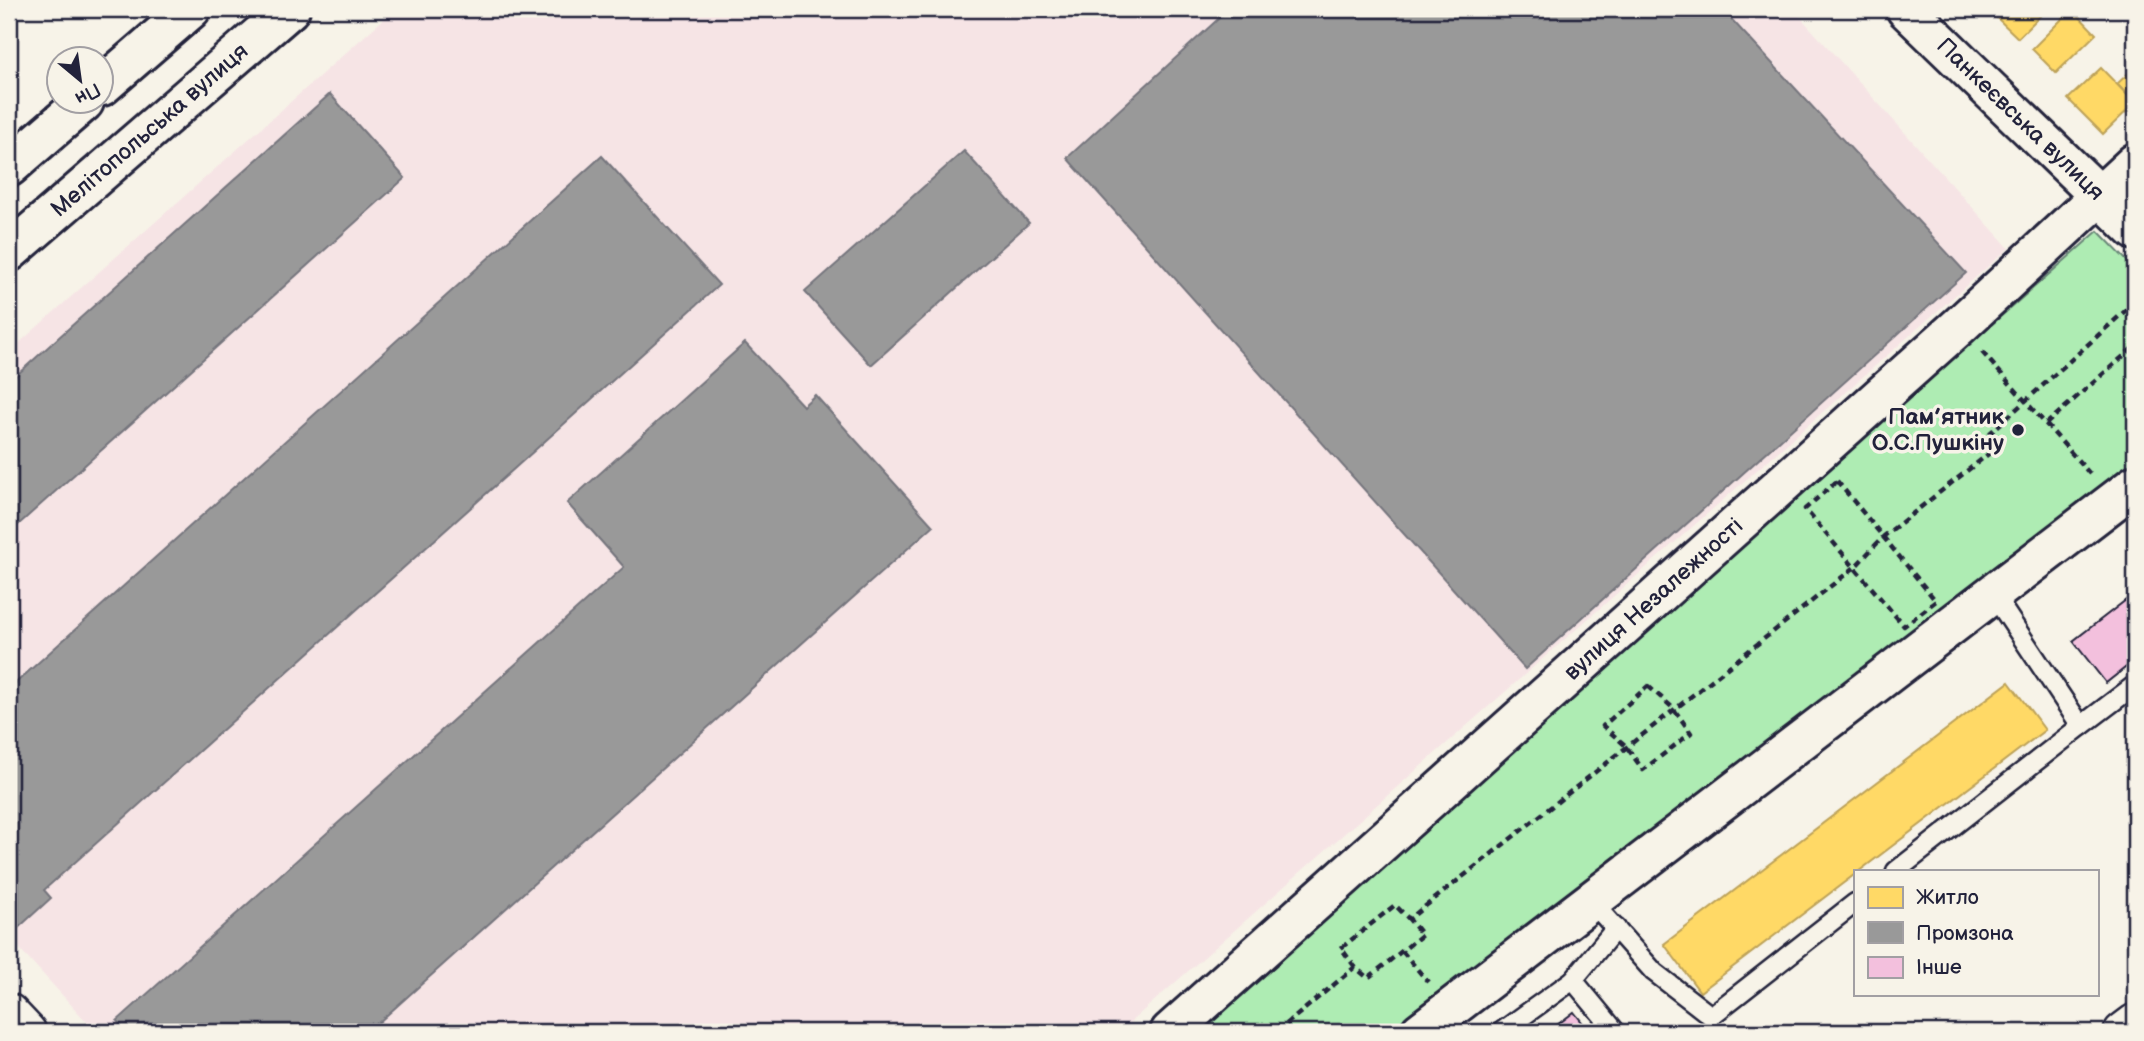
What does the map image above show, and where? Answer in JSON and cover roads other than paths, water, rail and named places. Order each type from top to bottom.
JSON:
[{"type":"street","points":[[116,74],[191,9]]},
{"type":"street","name":"Мелітопольська вулиця","points":[[9,252],[290,9]]},
{"type":"street","name":"Панкеєвська вулиця","points":[[1906,9],[2135,230]]},
{"type":"street","points":[[9,167],[68,116]]},
{"type":"street","name":"вулиця Незалежності","points":[[1170,1032],[1959,326],[2135,163]]},
{"type":"street","points":[[1436,1027],[1604,914],[1993,594],[2124,493]]},
{"type":"street","points":[[9,1013],[27,1032]]},
{"type":"street","points":[[2123,1032],[2135,1023]]},
{"type":"lane","points":[[1993,594],[2081,726]]},
{"type":"lane","points":[[1897,870],[2135,685]]},
{"type":"lane","points":[[1501,1032],[1573,980],[1604,914],[1654,972],[1711,1016],[1854,904]]},
{"type":"lane","points":[[1573,980],[1616,1032]]},
{"type":"place","name":"Пам’ятник О.С.Пушкіну","points":[[2018,430]]}]
